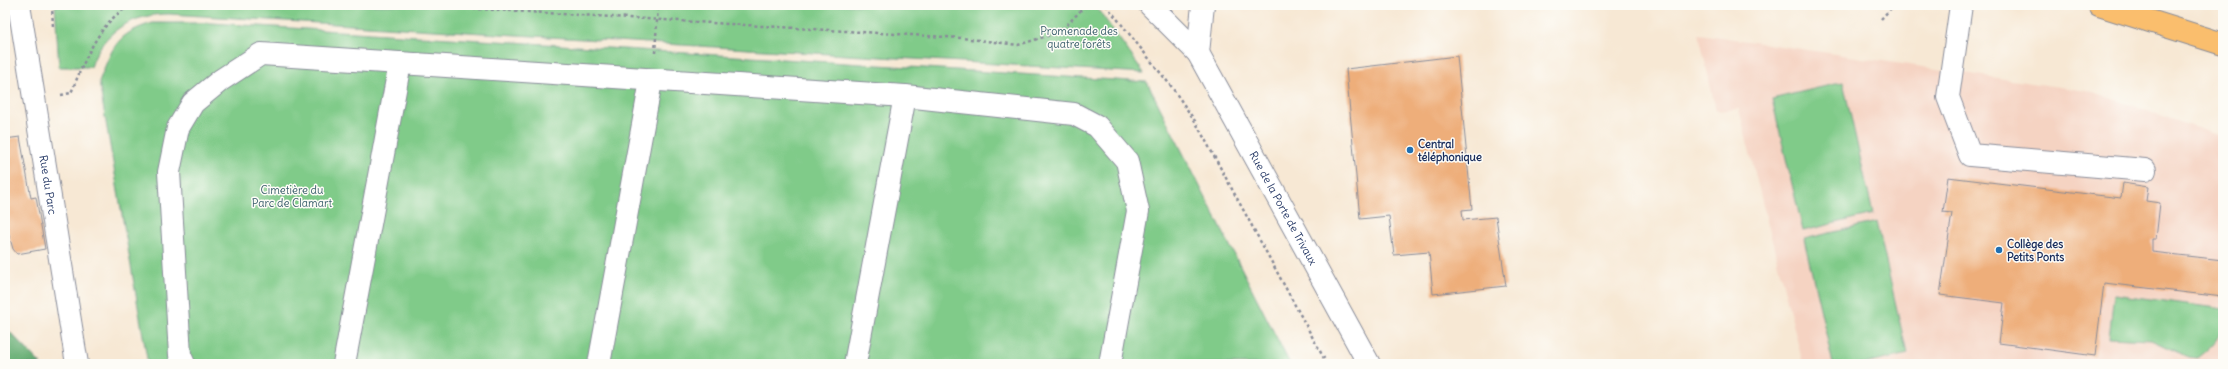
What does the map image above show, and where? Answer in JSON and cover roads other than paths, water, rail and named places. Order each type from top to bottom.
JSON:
[{"type":"main road","points":[[2099,5],[2223,44]]},
{"type":"street","name":"Rue du Parc","points":[[19,5],[77,364]]},
{"type":"street","name":"Rue de la Porte de Trivaux","points":[[1150,5],[1198,53],[1369,364]]},
{"type":"street","points":[[1198,53],[1203,5]]},
{"type":"street","points":[[1961,5],[1948,97],[1970,155],[2145,170]]},
{"type":"street","points":[[184,364],[180,355],[169,172],[178,128],[193,103],[221,80],[261,54],[651,81],[905,96],[1074,114],[1098,126],[1127,161],[1138,211],[1110,364]]},
{"type":"street","points":[[344,364],[400,63]]},
{"type":"street","points":[[599,364],[651,81]]},
{"type":"street","points":[[855,364],[905,96]]},
{"type":"place","name":"Central téléphonique","points":[[1410,150]]},
{"type":"place","name":"Collège des Petits Ponts","points":[[1999,250]]},
{"type":"park label","name":"Promenade des quatre forêts","points":[[1079,37]]},
{"type":"park label","name":"Cimetière du Parc de Clamart","points":[[292,196]]}]
